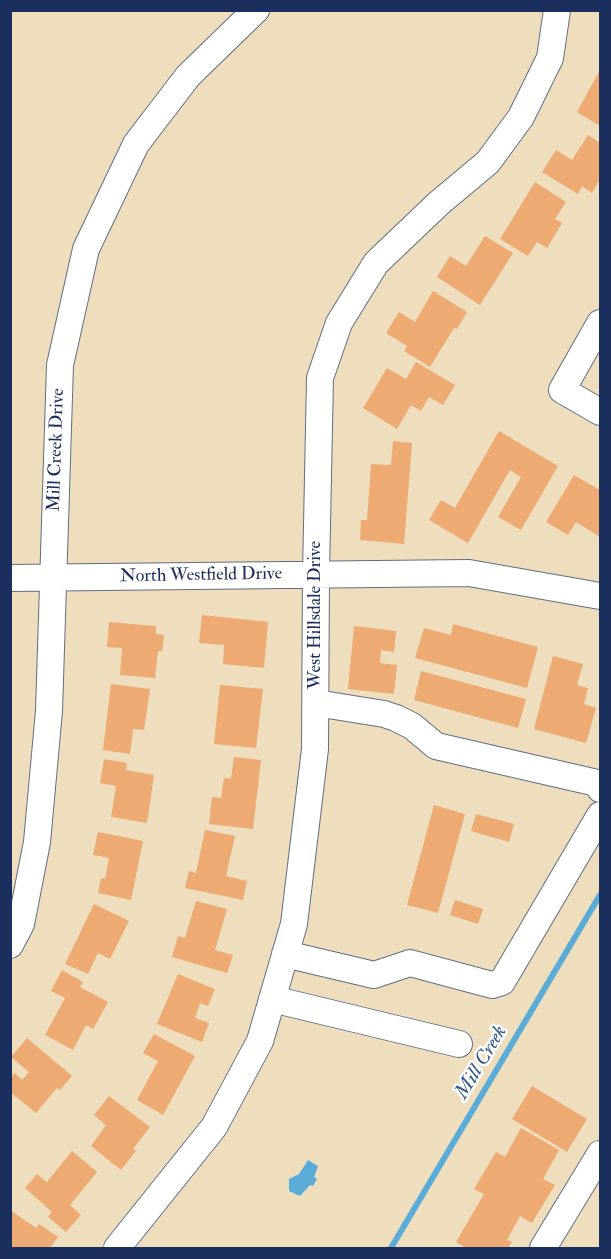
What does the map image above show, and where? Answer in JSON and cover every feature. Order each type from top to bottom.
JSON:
[{"type":"street","name":"Mill Creek Drive","points":[[10,945],[21,924],[38,842],[49,711],[60,365],[86,249],[136,144],[188,76],[256,10]]},
{"type":"street","name":"West Hillsdale Drive","points":[[117,1248],[214,1127],[260,1041],[294,924],[315,749],[320,378],[339,323],[375,263],[439,203],[488,162],[520,117],[550,58],[557,10]]},
{"type":"street","points":[[600,323],[562,390],[600,412]]},
{"type":"street","name":"North Westfield Drive","points":[[10,578],[469,573],[600,596]]},
{"type":"street","points":[[316,703],[384,714],[412,726],[436,746],[597,783],[600,789]]},
{"type":"street","points":[[285,954],[374,975],[410,963],[492,985],[501,982],[600,815]]},
{"type":"street","points":[[272,999],[459,1044]]},
{"type":"street","points":[[543,1248],[600,1154]]},
{"type":"water","points":[[308,1160],[318,1166],[314,1177],[317,1179],[313,1186],[310,1185],[300,1196],[289,1191],[289,1179],[299,1174]]},
{"type":"building","points":[[600,70],[600,126],[577,112]]},
{"type":"building","points":[[588,135],[600,143],[600,179],[592,193],[582,186],[578,194],[542,172],[556,150],[572,160]]},
{"type":"building","points":[[535,182],[566,202],[555,219],[562,223],[547,248],[537,242],[528,256],[500,239]]},
{"type":"building","points":[[485,236],[513,253],[480,305],[437,277],[450,256],[466,266]]},
{"type":"building","points":[[433,291],[467,312],[457,329],[454,328],[430,367],[404,351],[407,346],[386,333],[399,312],[415,322]]},
{"type":"building","points":[[416,362],[455,385],[443,405],[429,397],[421,411],[411,405],[397,429],[363,408],[387,368],[406,379]]},
{"type":"building","points":[[499,431],[558,466],[521,530],[498,517],[521,477],[510,470],[468,543],[429,520],[441,500],[455,508]]},
{"type":"building","points":[[393,441],[412,443],[404,544],[360,540],[361,520],[367,520],[371,464],[391,465]]},
{"type":"building","points":[[574,475],[600,490],[600,537],[576,522],[568,535],[546,522]]},
{"type":"building","points":[[202,615],[268,622],[264,668],[223,664],[224,645],[199,643]]},
{"type":"building","points":[[109,622],[156,626],[156,634],[164,635],[162,651],[158,651],[155,678],[120,675],[122,648],[107,647]]},
{"type":"building","points":[[453,624],[538,647],[527,688],[415,658],[424,628],[451,635]]},
{"type":"building","points":[[354,626],[396,631],[394,652],[381,650],[380,663],[397,665],[394,694],[348,689]]},
{"type":"building","points":[[553,656],[583,664],[577,685],[588,688],[584,704],[596,708],[586,743],[534,729]]},
{"type":"building","points":[[421,671],[526,699],[518,728],[414,700]]},
{"type":"building","points":[[111,684],[150,689],[144,730],[133,729],[130,754],[103,750]]},
{"type":"building","points":[[220,685],[263,689],[256,748],[214,744]]},
{"type":"building","points":[[234,757],[261,760],[253,829],[209,824],[212,797],[221,798],[224,778],[231,779]]},
{"type":"building","points":[[104,759],[127,763],[126,770],[154,775],[147,823],[111,817],[116,786],[100,783]]},
{"type":"building","points":[[434,805],[465,814],[438,913],[407,905]]},
{"type":"building","points":[[476,814],[514,824],[509,842],[471,831]]},
{"type":"building","points":[[205,830],[235,836],[226,876],[247,881],[243,900],[185,888],[189,871],[196,873]]},
{"type":"building","points":[[98,832],[143,841],[131,900],[98,893],[101,878],[105,879],[109,858],[93,855]]},
{"type":"building","points":[[455,900],[483,909],[478,924],[450,915]]},
{"type":"building","points":[[196,901],[227,909],[215,950],[233,955],[227,973],[172,957],[178,936],[185,938]]},
{"type":"building","points":[[94,904],[129,921],[110,959],[98,953],[88,974],[65,964]]},
{"type":"building","points":[[62,970],[83,982],[80,987],[108,1002],[93,1029],[86,1025],[73,1050],[45,1035],[65,998],[51,991]]},
{"type":"building","points":[[178,974],[215,989],[208,1006],[200,1003],[195,1018],[209,1023],[202,1042],[157,1024]]},
{"type":"building","points":[[154,1034],[195,1056],[163,1115],[137,1100],[158,1061],[143,1053]]},
{"type":"building","points":[[27,1038],[72,1076],[60,1090],[57,1088],[36,1113],[10,1092],[10,1078],[15,1073],[22,1080],[29,1072],[11,1057]]},
{"type":"building","points":[[532,1086],[587,1119],[567,1152],[512,1119]]},
{"type":"building","points":[[109,1096],[150,1127],[133,1149],[136,1151],[121,1170],[91,1146],[106,1125],[94,1115]]},
{"type":"building","points":[[521,1128],[559,1150],[543,1179],[555,1185],[532,1223],[520,1216],[507,1240],[512,1242],[508,1248],[466,1248],[456,1242],[484,1194],[474,1189],[496,1152],[505,1157]]},
{"type":"building","points":[[72,1151],[97,1172],[70,1205],[81,1215],[66,1232],[48,1217],[52,1212],[25,1188],[37,1174],[47,1182]]},
{"type":"building","points":[[10,1210],[36,1228],[39,1224],[58,1237],[50,1248],[10,1248]]},
{"type":"waterway","name":"Mill Creek","points":[[391,1248],[600,895]]}]
